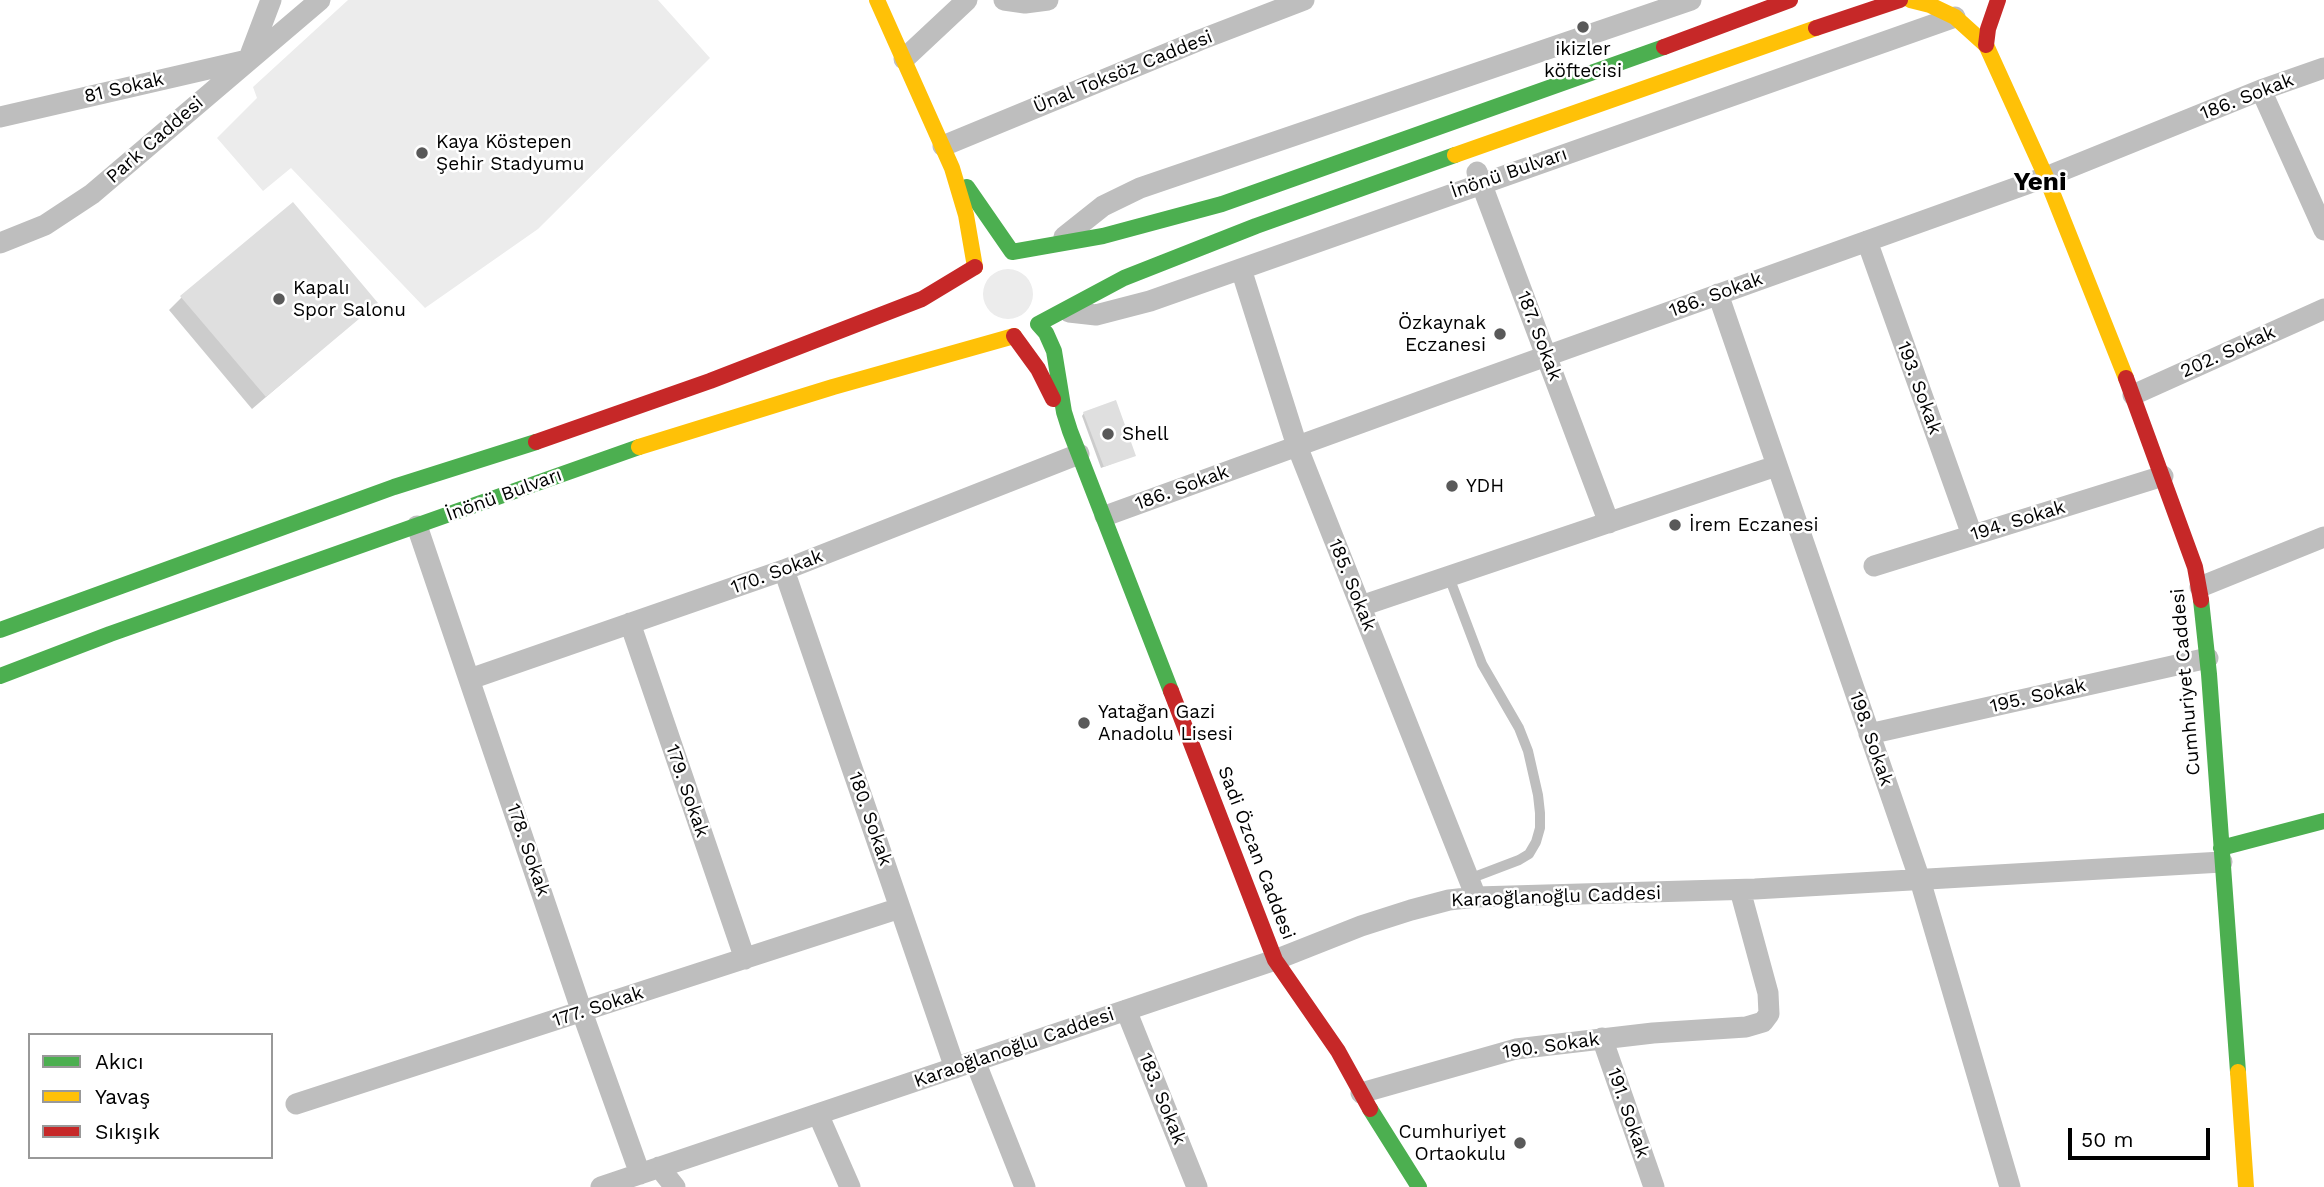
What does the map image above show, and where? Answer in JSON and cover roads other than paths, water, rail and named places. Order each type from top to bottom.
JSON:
[{"type":"main road","points":[[877,0],[953,168],[967,215],[993,257]]},
{"type":"main road","name":"İnönü Bulvarı","points":[[0,630],[394,487],[588,425],[710,381],[922,299],[993,257],[1143,227],[1222,204],[1790,0]]},
{"type":"main road","name":"İnönü Bulvarı","points":[[1055,305],[1223,238],[1900,0]]},
{"type":"main road","name":"Cumhuriyet Caddesi","points":[[1910,0],[1930,5],[1955,17],[1986,45],[2046,177],[2133,395],[2185,537],[2200,587],[2208,658],[2246,1187]]},
{"type":"main road","points":[[1986,45],[1989,29],[2001,1]]},
{"type":"main road","points":[[943,146],[970,191],[993,257]]},
{"type":"main road","points":[[965,290],[968,278],[993,257],[1025,255],[1037,262]]},
{"type":"main road","points":[[1038,324],[1055,305]]},
{"type":"main road","name":"İnönü Bulvarı","points":[[0,676],[110,634],[677,433],[981,344],[1014,337],[1038,324]]},
{"type":"main road","name":"Sadi Özcan Caddesi","points":[[1038,324],[1051,341],[1070,431],[1275,960],[1338,1051],[1419,1187]]},
{"type":"main road","points":[[978,325],[989,332],[1014,337]]},
{"type":"main road","name":"Sadi Özcan Caddesi","points":[[1014,337],[1038,369],[1070,431]]},
{"type":"main road","name":"Karaoğlanoğlu Caddesi","points":[[2221,855],[2324,821]]},
{"type":"street","name":"Park Caddesi","points":[[0,243],[45,225],[92,194],[249,60],[271,0]]},
{"type":"street","points":[[249,60],[320,0]]},
{"type":"street","points":[[904,59],[967,0]]},
{"type":"street","points":[[1004,0],[1025,3],[1048,0]]},
{"type":"street","name":"Ünal Toksöz Caddesi","points":[[943,146],[1304,0]]},
{"type":"street","points":[[1054,246],[1103,206],[1140,188],[1691,0]]},
{"type":"street","name":"İnönü Bulvarı","points":[[1055,305],[1096,314],[1150,301],[1955,17]]},
{"type":"street","name":"81 Sokak","points":[[0,117],[249,60]]},
{"type":"street","name":"186. Sokak","points":[[1105,516],[2046,177],[2261,90],[2324,68]]},
{"type":"street","points":[[2261,90],[2324,230]]},
{"type":"street","name":"187. Sokak","points":[[1468,150],[1609,523]]},
{"type":"street","name":"193. Sokak","points":[[1867,241],[1972,535]]},
{"type":"street","name":"185. Sokak","points":[[1241,269],[1297,446],[1472,888]]},
{"type":"street","name":"198. Sokak","points":[[1718,295],[1920,880],[2010,1187]]},
{"type":"street","name":"202. Sokak","points":[[2133,395],[2324,309]]},
{"type":"street","name":"170. Sokak","points":[[470,680],[784,570],[1079,454]]},
{"type":"street","points":[[1361,607],[1776,466]]},
{"type":"street","name":"194. Sokak","points":[[1874,566],[2163,476]]},
{"type":"street","name":"178. Sokak","points":[[417,526],[582,1012],[650,1170],[674,1187]]},
{"type":"street","points":[[2200,587],[2324,537]]},
{"type":"street","name":"180. Sokak","points":[[784,570],[900,908],[965,1064],[1025,1187]]},
{"type":"street","name":"179. Sokak","points":[[630,623],[745,959]]},
{"type":"street","name":"195. Sokak","points":[[1869,734],[2208,658]]},
{"type":"street","name":"Karaoğlanoğlu Caddesi","points":[[601,1187],[1275,960],[1325,939],[1449,900],[1472,888],[1740,890],[1920,880],[2221,855]]},
{"type":"street","name":"190. Sokak","points":[[1361,1093],[1516,1049],[1653,1032],[1756,1025],[1766,1019],[1769,1000],[1740,890]]},
{"type":"street","name":"177. Sokak","points":[[296,1104],[900,908]]},
{"type":"street","name":"183. Sokak","points":[[1126,1010],[1197,1187]]},
{"type":"street","name":"191. Sokak","points":[[1602,1038],[1654,1187]]},
{"type":"street","points":[[818,1114],[850,1187]]},
{"type":"lane","points":[[1449,577],[1482,664],[1519,728],[1528,751],[1540,813],[1538,835],[1529,854],[1472,888]]},
{"type":"place","name":"ikizler köftecisi","points":[[1583,27]]},
{"type":"place","name":"Kaya Köstepen Şehir Stadyumu","points":[[422,153]]},
{"type":"place","name":"Kapalı Spor Salonu","points":[[279,299]]},
{"type":"place","name":"Özkaynak Eczanesi","points":[[1500,334]]},
{"type":"place","name":"Shell","points":[[1108,434]]},
{"type":"place","name":"YDH","points":[[1452,486]]},
{"type":"place","name":"İrem Eczanesi","points":[[1675,525]]},
{"type":"place","name":"Yatağan Gazi Anadolu Lisesi","points":[[1084,723]]},
{"type":"place","name":"Cumhuriyet Ortaokulu","points":[[1520,1143]]},
{"type":"district","name":"Yeni","points":[[2040,182]]}]
